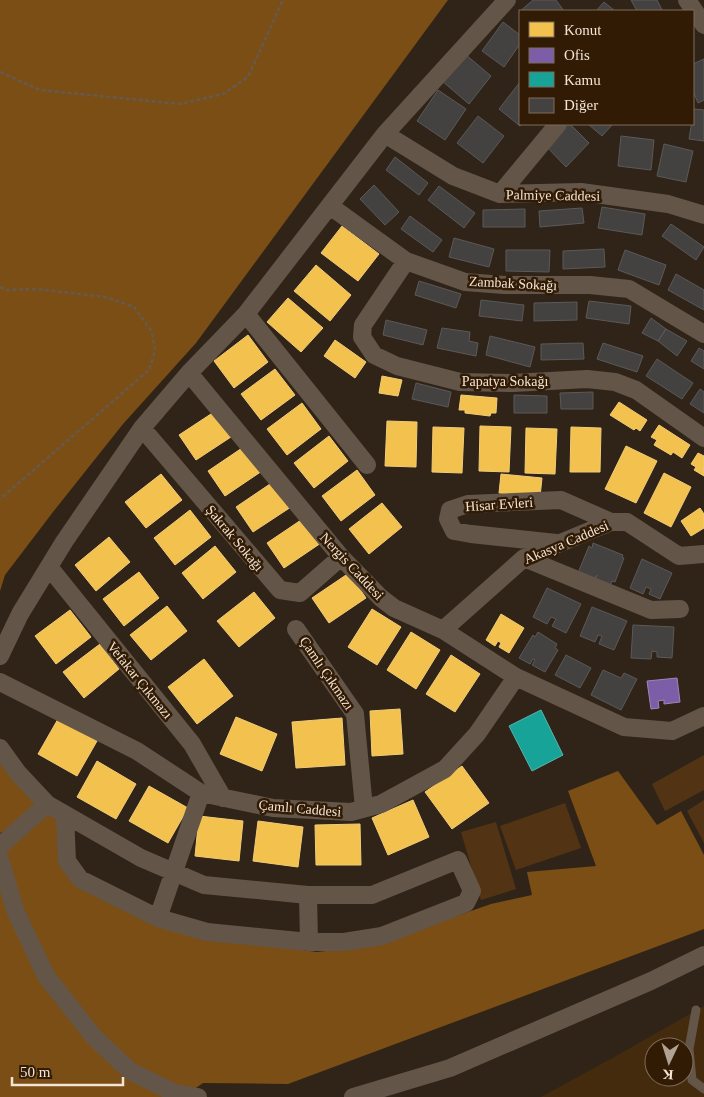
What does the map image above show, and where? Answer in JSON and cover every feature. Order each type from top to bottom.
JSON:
[{"type":"street","points":[[0,656],[20,614],[64,542],[142,428],[189,372],[246,314],[385,134],[501,2]]},
{"type":"street","points":[[694,10],[704,25]]},
{"type":"street","points":[[500,194],[557,125]]},
{"type":"street","name":"Palmiye Caddesi","points":[[385,134],[453,176],[500,194],[581,192],[668,204],[704,215]]},
{"type":"street","name":"Zambak Sokağı","points":[[330,206],[406,261],[465,282],[504,285],[590,285],[628,289],[704,334]]},
{"type":"street","name":"Papatya Sokağı","points":[[406,261],[363,325],[362,337],[374,355],[397,366],[460,382],[513,383],[587,379],[614,382],[636,390],[704,438]]},
{"type":"street","points":[[246,314],[366,465]]},
{"type":"street","name":"Nergis Caddesi","points":[[189,372],[340,557],[381,598],[394,608],[443,630],[516,677],[624,728],[672,731],[704,716]]},
{"type":"street","name":"Şakrak Sokağı","points":[[142,428],[280,590],[300,593],[340,557]]},
{"type":"street","name":"Hisar Evleri","points":[[557,543],[454,531],[448,520],[450,510],[468,504],[562,500],[610,522]]},
{"type":"street","name":"Akasya Caddesi","points":[[443,630],[524,558],[610,522],[627,522],[679,556],[704,554]]},
{"type":"street","points":[[524,558],[652,610],[680,608]]},
{"type":"street","name":"Vefakar Çıkmazı","points":[[49,567],[192,744],[223,798]]},
{"type":"street","name":"Çamlı Çıkmazı","points":[[296,628],[355,714],[364,808]]},
{"type":"street","name":"Çamlı Caddesi","points":[[0,682],[137,751],[200,793],[273,808],[352,812],[381,804],[445,769],[478,734],[516,677]]},
{"type":"street","points":[[0,748],[18,773],[46,804],[65,814],[140,858],[204,885],[308,895],[372,895],[458,860],[472,891],[466,903],[382,936],[344,942],[309,942],[206,932],[158,918],[80,879],[67,861],[65,814]]},
{"type":"street","points":[[158,918],[200,793]]},
{"type":"street","points":[[0,846],[46,804]]},
{"type":"street","points":[[0,858],[15,910],[46,976],[94,1037],[130,1071],[175,1093],[198,1097]]},
{"type":"street","points":[[308,895],[309,942]]},
{"type":"street","points":[[353,1097],[450,1068],[651,981],[704,955]]},
{"type":"lane","points":[[696,1010],[688,1049],[692,1080],[704,1089]]},
{"type":"path","points":[[0,72],[40,90],[180,104],[223,94],[248,77],[283,0]]},
{"type":"path","points":[[0,287],[7,290],[36,289],[106,297],[134,307],[152,332],[155,351],[149,370],[0,499]]},
{"type":"shaded area","points":[[0,0],[448,0],[196,343],[123,424],[53,512],[5,575],[0,591]]},
{"type":"shaded area","points":[[704,755],[704,790],[665,811],[652,784]]},
{"type":"shaded area","points":[[0,763],[63,815],[63,862],[213,938],[317,952],[371,946],[491,904],[532,895],[527,872],[596,866],[568,791],[618,771],[657,825],[681,811],[704,855],[704,929],[288,1084],[203,1083],[183,1097],[0,1097],[0,847],[47,812],[0,833]]},
{"type":"shaded area","points":[[704,800],[704,843],[687,811]]},
{"type":"shaded area","points":[[565,803],[581,848],[516,870],[500,826]]},
{"type":"shaded area","points":[[496,822],[516,889],[481,900],[461,832]]},
{"type":"shaded area","points":[[704,1006],[704,1097],[541,1097],[644,1040],[644,1087],[694,1087],[694,1037],[649,1037]]},
{"type":"building: Konut","points":[[342,226],[379,254],[358,281],[321,253]]},
{"type":"building: Konut","points":[[316,265],[351,295],[330,321],[294,291]]},
{"type":"building: Konut","points":[[288,298],[323,328],[301,352],[267,322]]},
{"type":"building: Konut","points":[[248,335],[268,362],[234,388],[214,361]]},
{"type":"building: Konut","points":[[335,340],[366,362],[355,378],[324,356]]},
{"type":"building: Konut","points":[[275,369],[295,395],[261,420],[241,394]]},
{"type":"building: Konut","points":[[382,376],[402,380],[398,396],[379,393]]},
{"type":"building: Konut","points":[[461,395],[497,398],[496,413],[491,413],[490,416],[465,413],[465,410],[459,410]]},
{"type":"building: Konut","points":[[619,402],[647,420],[640,431],[636,428],[634,430],[610,415]]},
{"type":"building: Konut","points":[[302,403],[321,429],[287,455],[267,429]]},
{"type":"building: Konut","points":[[217,410],[234,435],[196,460],[179,435]]},
{"type":"building: Konut","points":[[387,421],[417,422],[416,467],[385,466]]},
{"type":"building: Konut","points":[[659,425],[690,445],[682,458],[673,452],[671,455],[654,445],[657,440],[651,437]]},
{"type":"building: Konut","points":[[480,426],[511,427],[509,472],[479,471]]},
{"type":"building: Konut","points":[[433,427],[464,428],[462,473],[432,472]]},
{"type":"building: Konut","points":[[571,427],[601,428],[600,472],[570,472]]},
{"type":"building: Konut","points":[[526,428],[557,429],[555,474],[525,473]]},
{"type":"building: Konut","points":[[329,436],[348,461],[314,488],[294,463]]},
{"type":"building: Konut","points":[[245,446],[262,471],[225,496],[208,471]]},
{"type":"building: Konut","points":[[626,446],[657,461],[636,503],[605,489]]},
{"type":"building: Konut","points":[[698,453],[704,456],[704,476],[694,470],[696,467],[691,464]]},
{"type":"building: Konut","points":[[357,470],[375,495],[341,521],[322,496]]},
{"type":"building: Konut","points":[[664,473],[691,487],[671,527],[644,513]]},
{"type":"building: Konut","points":[[161,474],[182,500],[146,528],[125,502]]},
{"type":"building: Konut","points":[[501,474],[542,478],[540,497],[499,493]]},
{"type":"building: Konut","points":[[273,482],[291,507],[253,532],[236,507]]},
{"type":"building: Konut","points":[[382,503],[402,527],[369,554],[349,529]]},
{"type":"building: Konut","points":[[700,508],[704,514],[704,528],[691,536],[681,521]]},
{"type":"building: Konut","points":[[190,510],[211,537],[175,565],[154,538]]},
{"type":"building: Konut","points":[[304,518],[321,543],[284,568],[267,543]]},
{"type":"building: Konut","points":[[109,537],[130,562],[96,591],[75,565]]},
{"type":"building: Konut","points":[[215,546],[236,572],[203,599],[182,573]]},
{"type":"building: Konut","points":[[139,572],[159,598],[124,626],[103,599]]},
{"type":"building: Konut","points":[[349,573],[366,598],[329,623],[312,598]]},
{"type":"building: Konut","points":[[254,592],[275,618],[239,647],[217,621]]},
{"type":"building: Konut","points":[[167,606],[187,631],[151,660],[130,635]]},
{"type":"building: Konut","points":[[372,609],[401,627],[377,665],[348,647]]},
{"type":"building: Konut","points":[[70,610],[91,637],[56,664],[35,636]]},
{"type":"building: Konut","points":[[501,614],[524,628],[509,653],[499,647],[501,643],[498,641],[495,646],[486,640]]},
{"type":"building: Konut","points":[[411,632],[440,650],[416,689],[387,670]]},
{"type":"building: Konut","points":[[100,644],[119,669],[84,698],[63,672]]},
{"type":"building: Konut","points":[[451,655],[480,674],[455,712],[426,694]]},
{"type":"building: Konut","points":[[204,659],[233,696],[197,724],[168,687]]},
{"type":"building: Konut","points":[[400,709],[403,754],[372,756],[370,711]]},
{"type":"building: Konut","points":[[236,717],[277,734],[262,771],[220,754]]},
{"type":"building: Konut","points":[[342,718],[345,765],[296,768],[292,722]]},
{"type":"building: Konut","points":[[58,719],[97,741],[77,776],[38,754]]},
{"type":"building: Konut","points":[[97,761],[136,784],[116,819],[77,797]]},
{"type":"building: Konut","points":[[462,766],[489,803],[452,829],[425,792]]},
{"type":"building: Konut","points":[[149,786],[188,808],[168,843],[129,821]]},
{"type":"building: Konut","points":[[413,800],[429,837],[388,855],[372,818]]},
{"type":"building: Konut","points":[[199,816],[243,821],[239,861],[195,856]]},
{"type":"building: Konut","points":[[258,821],[303,827],[298,867],[253,861]]},
{"type":"building: Konut","points":[[360,824],[361,865],[316,865],[315,825]]},
{"type":"building: Ofis","points":[[677,678],[680,702],[664,704],[664,700],[658,701],[659,708],[651,709],[647,681]]},
{"type":"building: Kamu","points":[[541,710],[563,755],[532,771],[509,726]]},
{"type":"building: Diğer","points":[[533,0],[556,0],[563,10],[521,10]]},
{"type":"building: Diğer","points":[[631,0],[657,0],[662,10],[636,10]]},
{"type":"building: Diğer","points":[[604,2],[614,10],[597,10]]},
{"type":"building: Diğer","points":[[503,22],[519,34],[519,45],[504,67],[482,51]]},
{"type":"building: Diğer","points":[[465,54],[491,76],[469,104],[442,81]]},
{"type":"building: Diğer","points":[[704,59],[704,100],[698,103],[694,93],[694,64]]},
{"type":"building: Diğer","points":[[519,83],[519,125],[521,125],[520,126],[499,109]]},
{"type":"building: Diğer","points":[[438,90],[466,109],[445,140],[417,121]]},
{"type":"building: Diğer","points":[[694,109],[704,110],[704,141],[689,139],[691,125],[694,125]]},
{"type":"building: Diğer","points":[[478,116],[504,136],[483,163],[457,143]]},
{"type":"building: Diğer","points":[[566,125],[571,125],[589,143],[566,167],[545,145]]},
{"type":"building: Diğer","points":[[589,125],[612,125],[602,136]]},
{"type":"building: Diğer","points":[[621,136],[654,140],[651,170],[618,166]]},
{"type":"building: Diğer","points":[[664,144],[693,151],[686,182],[657,176]]},
{"type":"building: Diğer","points":[[395,157],[428,183],[419,195],[386,170]]},
{"type":"building: Diğer","points":[[374,185],[399,212],[385,225],[360,199]]},
{"type":"building: Diğer","points":[[439,186],[475,213],[464,228],[428,200]]},
{"type":"building: Diğer","points":[[602,207],[645,214],[642,235],[598,228]]},
{"type":"building: Diğer","points":[[582,208],[584,223],[540,227],[539,211]]},
{"type":"building: Diğer","points":[[525,209],[525,227],[483,227],[483,210]]},
{"type":"building: Diğer","points":[[410,216],[442,240],[433,252],[401,229]]},
{"type":"building: Diğer","points":[[671,224],[704,247],[696,260],[662,236]]},
{"type":"building: Diğer","points":[[454,238],[494,249],[489,267],[449,257]]},
{"type":"building: Diğer","points":[[604,249],[605,267],[563,269],[563,251]]},
{"type":"building: Diğer","points":[[506,250],[550,250],[549,272],[506,271]]},
{"type":"building: Diğer","points":[[625,250],[666,265],[659,285],[618,270]]},
{"type":"building: Diğer","points":[[676,274],[704,290],[704,310],[668,290]]},
{"type":"building: Diğer","points":[[419,281],[461,294],[456,308],[415,295]]},
{"type":"building: Diğer","points":[[481,300],[524,305],[522,321],[479,316]]},
{"type":"building: Diğer","points":[[589,301],[631,306],[629,324],[586,318]]},
{"type":"building: Diğer","points":[[577,302],[577,320],[534,321],[534,303]]},
{"type":"building: Diğer","points":[[651,318],[666,329],[658,341],[642,333]]},
{"type":"building: Diğer","points":[[386,320],[427,330],[423,345],[383,335]]},
{"type":"building: Diğer","points":[[442,328],[470,332],[469,341],[478,343],[476,356],[437,348]]},
{"type":"building: Diğer","points":[[666,329],[687,341],[677,356],[658,341]]},
{"type":"building: Diğer","points":[[490,336],[535,347],[530,367],[486,355]]},
{"type":"building: Diğer","points":[[583,343],[584,359],[541,360],[541,344]]},
{"type":"building: Diğer","points":[[603,343],[643,356],[637,372],[597,359]]},
{"type":"building: Diğer","points":[[699,348],[704,351],[704,369],[691,361]]},
{"type":"building: Diğer","points":[[657,359],[693,383],[682,399],[646,376]]},
{"type":"building: Diğer","points":[[416,383],[451,392],[448,407],[412,399]]},
{"type":"building: Diğer","points":[[700,389],[704,392],[704,413],[690,404]]},
{"type":"building: Diğer","points":[[593,392],[593,409],[561,409],[560,393]]},
{"type":"building: Diğer","points":[[514,395],[547,396],[547,413],[514,413]]},
{"type":"building: Diğer","points":[[593,543],[623,555],[622,557],[624,558],[615,582],[612,581],[610,586],[595,580],[597,575],[594,579],[578,573],[589,546],[592,548]]},
{"type":"building: Diğer","points":[[642,559],[672,573],[660,599],[649,594],[651,589],[646,587],[643,594],[630,588]]},
{"type":"building: Diğer","points":[[547,588],[581,604],[566,633],[552,626],[556,619],[551,617],[547,624],[533,617]]},
{"type":"building: Diğer","points":[[592,607],[627,621],[614,650],[599,644],[602,636],[598,635],[595,642],[580,636]]},
{"type":"building: Diğer","points":[[633,625],[674,627],[672,658],[657,657],[657,652],[652,651],[651,659],[631,658]]},
{"type":"building: Diğer","points":[[538,632],[557,644],[555,648],[558,650],[545,672],[532,665],[535,660],[533,659],[530,664],[519,658],[533,635],[535,637]]},
{"type":"building: Diğer","points":[[566,655],[591,668],[580,688],[555,675]]},
{"type":"building: Diğer","points":[[603,670],[621,678],[624,673],[637,679],[621,710],[591,695]]}]
